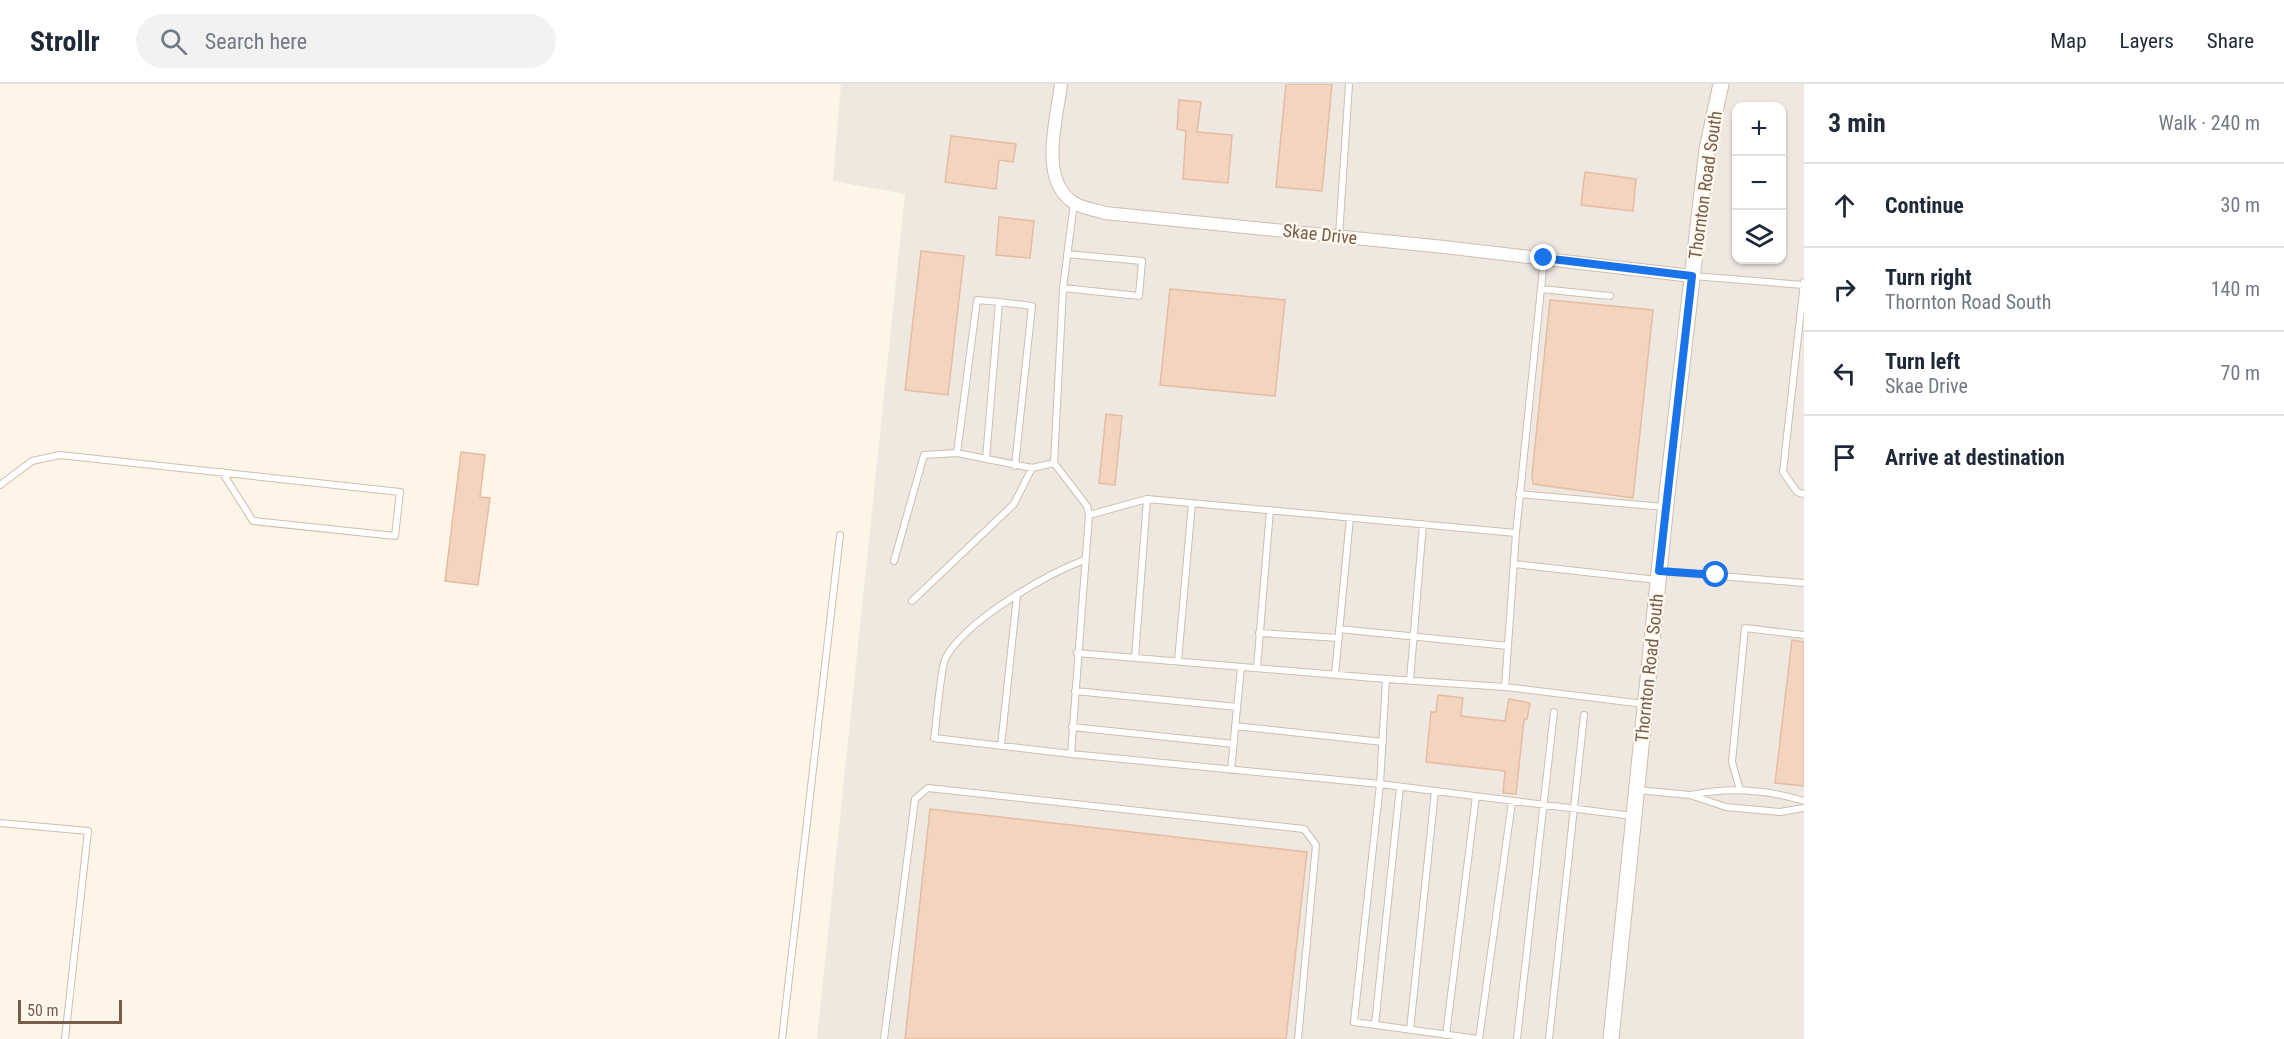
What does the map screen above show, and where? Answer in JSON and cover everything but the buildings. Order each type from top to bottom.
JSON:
[{"type":"street","points":[[1061,84],[1053,172],[1058,186],[1074,203]]},
{"type":"street","name":"Thornton Road South","points":[[1611,1039],[1692,276],[1707,149],[1721,84]]},
{"type":"street","name":"Skae Drive","points":[[1074,203],[1105,213],[1544,258],[1692,276]]},
{"type":"lane","points":[[1339,236],[1349,84]]},
{"type":"lane","points":[[1071,754],[1089,514],[1088,506],[1054,463],[1063,288],[1074,203]]},
{"type":"lane","points":[[1063,288],[1139,296],[1142,261],[1067,254]]},
{"type":"lane","points":[[1505,687],[1518,494],[1544,258]]},
{"type":"lane","points":[[1692,276],[1804,284],[1783,472],[1797,492],[1804,494]]},
{"type":"lane","points":[[1541,289],[1610,296]]},
{"type":"lane","points":[[957,453],[978,300],[1032,306],[1016,466]]},
{"type":"lane","points":[[986,459],[999,302]]},
{"type":"lane","points":[[894,561],[924,455],[957,453],[1032,468],[1054,463]]},
{"type":"lane","points":[[0,485],[32,461],[60,455],[222,472],[400,492],[395,536],[253,521],[222,472]]},
{"type":"lane","points":[[912,600],[1014,504],[1032,468]]},
{"type":"lane","points":[[1518,494],[1667,507]]},
{"type":"lane","points":[[1089,514],[1146,499],[1516,533]]},
{"type":"lane","points":[[1135,658],[1146,499]]},
{"type":"lane","points":[[1178,662],[1192,503]]},
{"type":"lane","points":[[1257,668],[1258,633],[1270,510]]},
{"type":"lane","points":[[1335,674],[1350,518]]},
{"type":"lane","points":[[1410,680],[1423,524]]},
{"type":"lane","points":[[782,1039],[840,535]]},
{"type":"lane","points":[[1084,560],[1052,572],[972,627],[945,658],[934,738],[1071,754],[1380,784],[1545,807],[1634,816]]},
{"type":"lane","points":[[1514,564],[1804,583]]},
{"type":"lane","points":[[1001,746],[1017,596]]},
{"type":"lane","points":[[1740,790],[1732,762],[1745,628],[1804,635]]},
{"type":"lane","points":[[1339,629],[1508,646]]},
{"type":"lane","points":[[1258,633],[1339,638]]},
{"type":"lane","points":[[1077,653],[1505,687],[1646,704]]},
{"type":"lane","points":[[1231,770],[1241,667]]},
{"type":"lane","points":[[1386,679],[1380,784],[1354,1022],[1478,1039],[1512,802]]},
{"type":"lane","points":[[1075,691],[1237,707]]},
{"type":"lane","points":[[1517,1039],[1554,712]]},
{"type":"lane","points":[[1549,1039],[1584,715]]},
{"type":"lane","points":[[1235,726],[1383,742]]},
{"type":"lane","points":[[1072,727],[1234,744]]},
{"type":"lane","points":[[1375,1025],[1400,787]]},
{"type":"lane","points":[[884,1039],[915,799],[928,788],[1304,830],[1316,845],[1298,1039]]},
{"type":"lane","points":[[1690,795],[1716,789],[1740,790],[1804,801]]},
{"type":"lane","points":[[1637,790],[1690,795],[1726,807],[1780,812],[1804,808]]},
{"type":"lane","points":[[1410,1030],[1435,791]]},
{"type":"lane","points":[[1446,1035],[1476,796]]},
{"type":"lane","points":[[0,823],[88,831],[65,1039]]},
{"type":"shaded area","points":[[841,84],[1804,84],[1804,1039],[817,1039],[905,194],[833,181]]},
{"type":"route","points":[[1544,258],[1692,276],[1659,571],[1716,575]]}]
